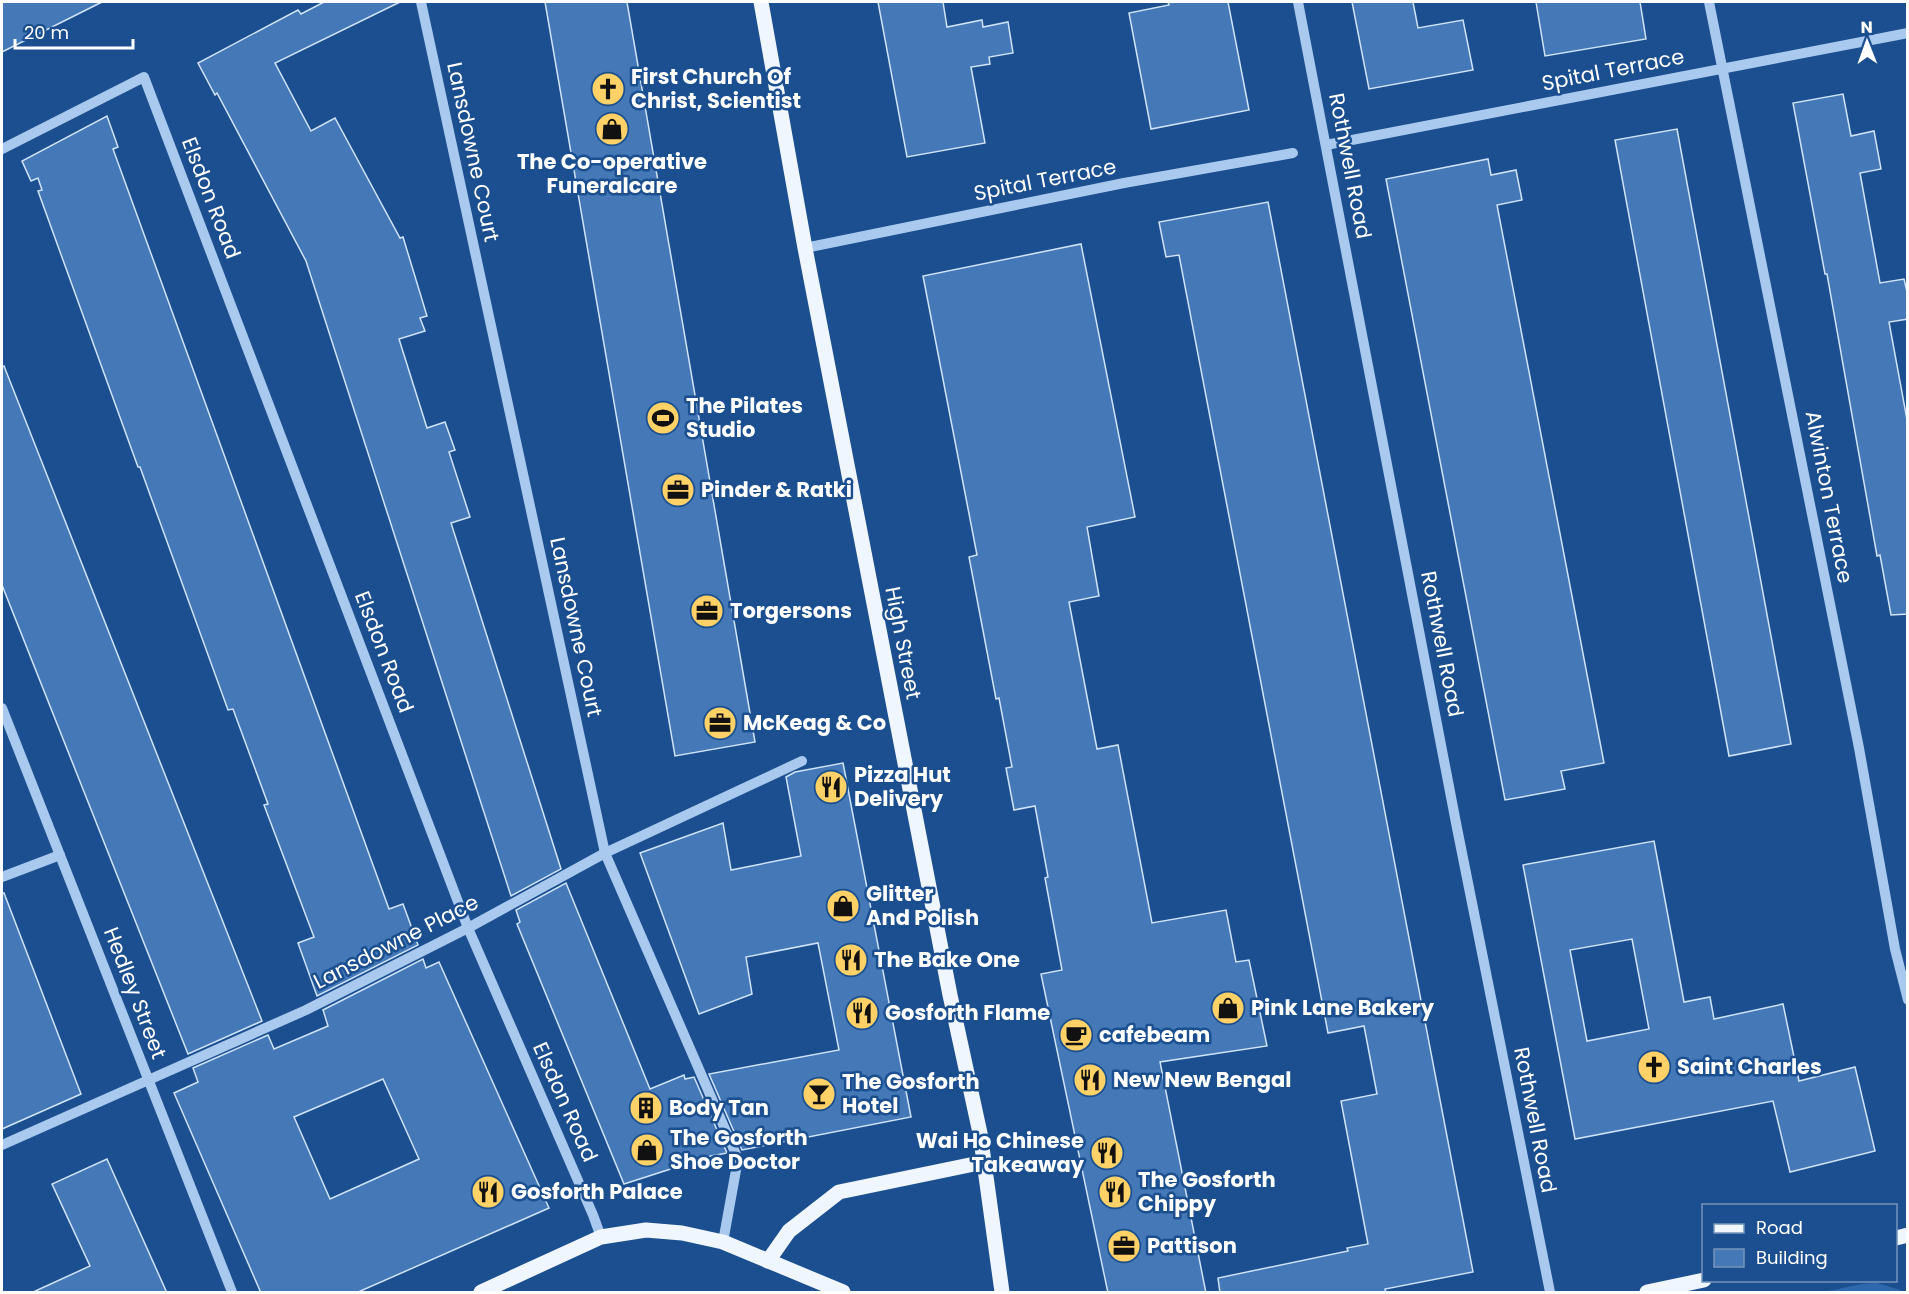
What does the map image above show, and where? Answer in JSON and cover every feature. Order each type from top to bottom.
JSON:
[{"type":"main road","name":"High Street","points":[[761,2],[805,248],[950,995],[980,1133],[1002,1293]]},
{"type":"main road","points":[[768,1261],[789,1231],[839,1192],[984,1162]]},
{"type":"main road","points":[[481,1293],[601,1237],[646,1230],[682,1233],[723,1242],[843,1293]]},
{"type":"main road","points":[[1647,1293],[1702,1280]]},
{"type":"street","name":"Lansdowne Court","points":[[421,2],[605,853],[738,1159],[723,1242]]},
{"type":"street","name":"Rothwell Road","points":[[1298,2],[1459,840],[1550,1293]]},
{"type":"street","name":"Alwinton Terrace","points":[[1709,2],[1854,726],[1895,949],[1908,1000]]},
{"type":"street","name":"Spital Terrace","points":[[1326,145],[1908,33]]},
{"type":"street","name":"Elsdon Road","points":[[2,149],[144,76],[468,928],[589,1204],[601,1237]]},
{"type":"street","name":"Spital Terrace","points":[[805,248],[1124,183],[1293,153]]},
{"type":"street","name":"Hedley Street","points":[[2,708],[232,1293]]},
{"type":"street","name":"Lansdowne Place","points":[[2,1145],[306,1010],[468,928],[605,853],[802,761]]},
{"type":"street","points":[[2,877],[60,855]]},
{"type":"shaded area","points":[[1877,1283],[1907,1292],[1824,1292],[1861,1284]]},
{"type":"building","points":[[2,2],[102,2],[2,52]]},
{"type":"building","points":[[324,2],[400,2],[275,63],[311,131],[335,118],[400,238],[403,237],[427,316],[420,318],[425,331],[399,339],[427,428],[445,422],[455,450],[449,452],[470,517],[451,523],[561,869],[511,896],[306,261],[217,93],[215,95],[198,63],[298,10],[301,14]]},
{"type":"building","points":[[545,2],[627,2],[755,742],[675,756]]},
{"type":"building","points":[[878,2],[943,2],[947,27],[982,20],[983,27],[1008,22],[1013,53],[989,57],[990,64],[971,67],[985,143],[907,157]]},
{"type":"building","points":[[1168,2],[1228,2],[1249,110],[1151,129],[1129,13],[1169,5]]},
{"type":"building","points":[[1352,2],[1413,2],[1418,28],[1463,20],[1473,70],[1369,89]]},
{"type":"building","points":[[1536,2],[1640,2],[1646,39],[1545,56]]},
{"type":"building","points":[[1843,94],[1851,136],[1874,131],[1881,169],[1860,173],[1880,283],[1904,279],[1908,296],[1908,319],[1889,322],[1908,425],[1908,614],[1891,615],[1880,555],[1877,556],[1827,274],[1825,274],[1793,103]]},
{"type":"building","points":[[107,116],[118,147],[113,149],[389,909],[403,904],[418,945],[317,996],[298,943],[314,937],[264,805],[268,804],[233,709],[228,710],[140,467],[138,467],[38,191],[42,190],[38,178],[31,181],[22,161]]},
{"type":"building","points":[[1677,129],[1791,744],[1729,756],[1615,140]]},
{"type":"building","points":[[1488,159],[1491,175],[1516,170],[1522,200],[1497,205],[1604,763],[1561,771],[1565,789],[1505,800],[1386,179]]},
{"type":"building","points":[[1268,202],[1473,1272],[1385,1289],[1386,1293],[1220,1293],[1218,1278],[1348,1251],[1347,1248],[1368,1244],[1341,1101],[1377,1094],[1364,1026],[1328,1033],[1179,255],[1166,257],[1159,222]]},
{"type":"building","points":[[1081,244],[1135,517],[1087,527],[1099,596],[1069,602],[1097,749],[1118,745],[1152,923],[1226,910],[1236,962],[1249,960],[1267,1046],[1160,1062],[1206,1293],[1108,1293],[1041,974],[1062,970],[1045,878],[1048,877],[1035,806],[1014,810],[1006,768],[1012,767],[999,698],[996,699],[969,557],[977,555],[923,276]]},
{"type":"building","points":[[4,366],[262,1021],[188,1054],[2,585],[2,367]]},
{"type":"building","points":[[843,763],[911,1117],[742,1150],[709,1074],[839,1050],[818,943],[746,957],[752,994],[699,1014],[640,853],[723,823],[731,870],[801,856],[786,777],[795,772]]},
{"type":"building","points":[[1654,841],[1684,1002],[1710,997],[1714,1019],[1783,1004],[1799,1081],[1855,1067],[1875,1151],[1790,1172],[1773,1101],[1575,1139],[1523,865]],"holes":[[[1632,939],[1649,1029],[1587,1041],[1570,950]]]},
{"type":"building","points":[[566,883],[650,1089],[684,1075],[685,1079],[694,1077],[727,1153],[624,1184],[517,924],[520,922],[516,910]]},
{"type":"building","points":[[2,893],[4,893],[81,1094],[2,1129]]},
{"type":"building","points":[[423,959],[426,968],[439,962],[549,1208],[356,1293],[261,1293],[174,1093],[198,1082],[193,1068],[268,1035],[274,1049],[328,1026],[323,1010]],"holes":[[[383,1079],[419,1159],[330,1199],[294,1117]]]},
{"type":"building","points":[[107,1159],[167,1293],[31,1293],[90,1266],[52,1184]]},
{"type":"place","name":"First Church Of Christ, Scientist","points":[[608,89]]},
{"type":"place","name":"The Co-operative Funeralcare","points":[[612,129]]},
{"type":"place","name":"The Pilates Studio","points":[[663,418]]},
{"type":"place","name":"Pinder & Ratki","points":[[678,490]]},
{"type":"place","name":"Torgersons","points":[[707,611]]},
{"type":"place","name":"McKeag & Co","points":[[720,723]]},
{"type":"place","name":"Pizza Hut Delivery","points":[[831,787]]},
{"type":"place","name":"Glitter And Polish","points":[[843,906]]},
{"type":"place","name":"The Bake One","points":[[851,960]]},
{"type":"place","name":"Pink Lane Bakery","points":[[1228,1008]]},
{"type":"place","name":"Gosforth Flame","points":[[862,1013]]},
{"type":"place","name":"cafebeam","points":[[1076,1035]]},
{"type":"place","name":"Saint Charles","points":[[1654,1067]]},
{"type":"place","name":"New New Bengal","points":[[1090,1080]]},
{"type":"place","name":"The Gosforth Hotel","points":[[819,1094]]},
{"type":"place","name":"Body Tan","points":[[646,1108]]},
{"type":"place","name":"The Gosforth Shoe Doctor","points":[[647,1150]]},
{"type":"place","name":"Wai Ho Chinese Takeaway","points":[[1107,1153]]},
{"type":"place","name":"Gosforth Palace","points":[[488,1192]]},
{"type":"place","name":"The Gosforth Chippy","points":[[1115,1192]]},
{"type":"place","name":"Pattison","points":[[1124,1246]]}]
